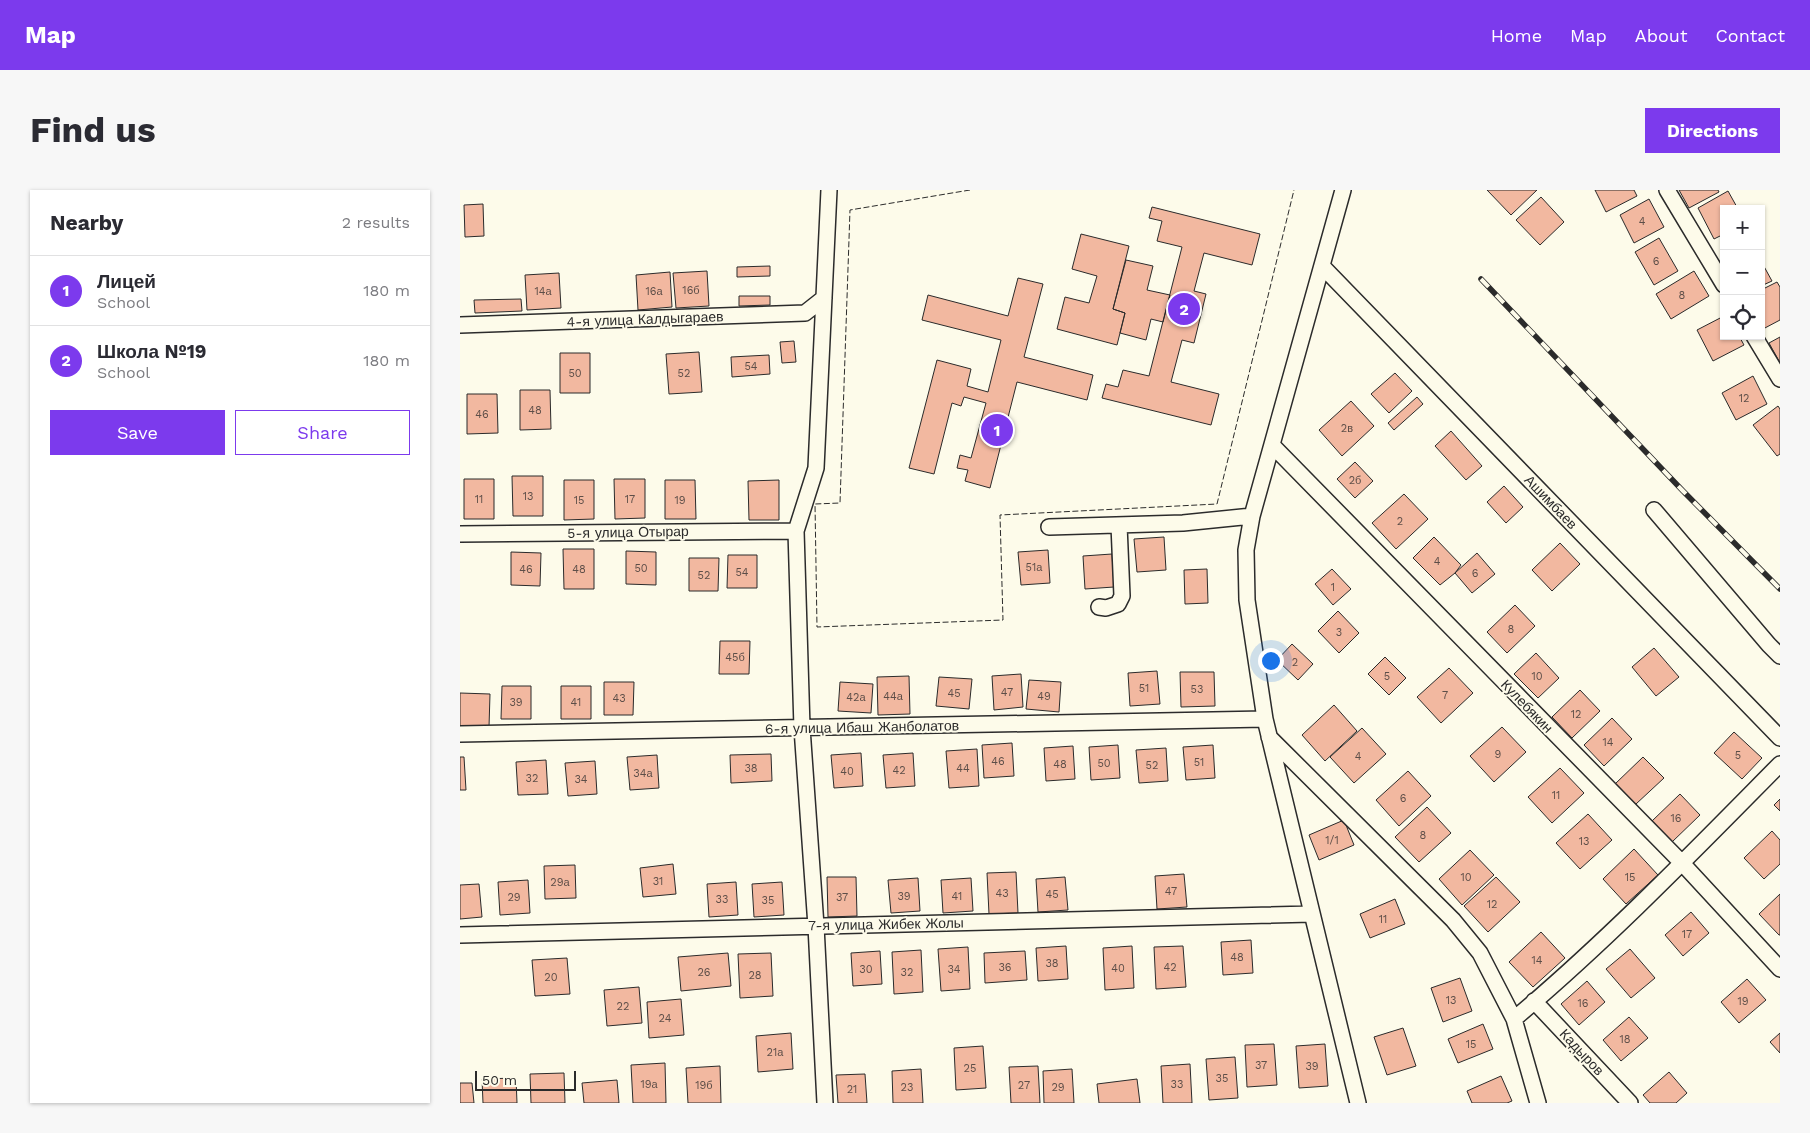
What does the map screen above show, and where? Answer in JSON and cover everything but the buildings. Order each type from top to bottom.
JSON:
[{"type":"street","points":[[825,1103],[816,926],[802,728],[796,531],[816,468],[829,190]]},
{"type":"street","points":[[1343,190],[1252,516],[1246,550],[1247,600],[1264,719],[1358,1103]]},
{"type":"street","points":[[1667,190],[1720,278]]},
{"type":"street","name":"Ашимбаев","points":[[1322,266],[1780,738]]},
{"type":"street","name":"4-я улица Калдыгараев","points":[[460,325],[805,313],[824,298]]},
{"type":"street","points":[[1756,340],[1780,379]]},
{"type":"street","name":"Кулебякин","points":[[1272,446],[1682,864],[1780,969]]},
{"type":"street","points":[[1654,510],[1780,656]]},
{"type":"street","points":[[1049,527],[1183,523],[1252,516]]},
{"type":"street","points":[[1099,607],[1106,608],[1118,604],[1122,596],[1119,525]]},
{"type":"street","name":"5-я улица Отырар","points":[[460,534],[796,531]]},
{"type":"street","name":"6-я улица Ибаш Жанболатов","points":[[460,734],[1264,719]]},
{"type":"street","points":[[1269,737],[1453,920],[1480,953],[1514,1019],[1538,1103]]},
{"type":"street","points":[[1514,1019],[1682,864],[1780,764]]},
{"type":"street","name":"7-я улица Жибек Жолы","points":[[460,935],[1312,914]]},
{"type":"street","name":"Кадыров","points":[[1534,1001],[1630,1103]]},
{"type":"railway","points":[[1481,279],[1683,491],[1780,589]]},
{"type":"fence","points":[[970,190],[850,210],[840,503],[815,504],[817,627],[1003,620],[1000,515],[1217,504],[1294,190]]},
{"type":"place","name":"Школа №19","points":[[1184,309]]},
{"type":"place","name":"Лицей","points":[[997,430]]}]
